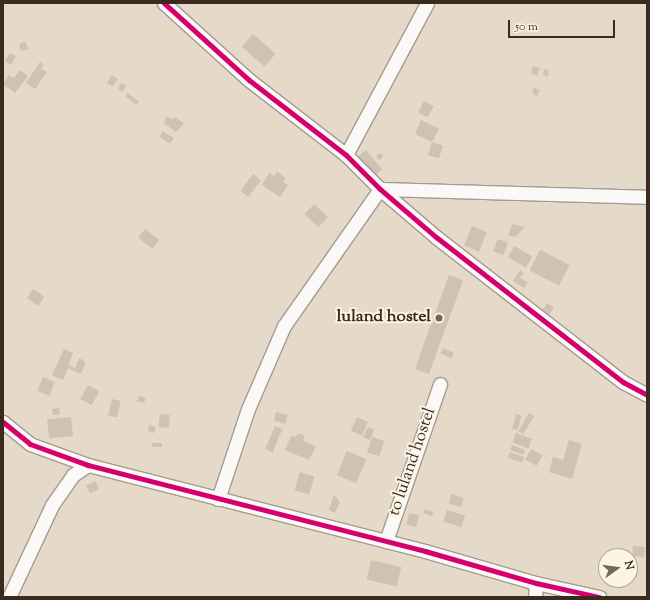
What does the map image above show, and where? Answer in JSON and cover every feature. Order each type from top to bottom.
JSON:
[{"type":"street","points":[[164,3],[249,80],[346,155],[380,189],[436,237],[623,382],[647,395]]},
{"type":"street","points":[[346,155],[427,3]]},
{"type":"street","points":[[380,189],[647,197]]},
{"type":"street","points":[[218,499],[248,409],[284,326],[380,189]]},
{"type":"street","name":"to luland hostel","points":[[386,541],[440,384]]},
{"type":"street","points":[[3,422],[30,444],[88,465],[386,541],[536,583],[599,597]]},
{"type":"street","points":[[9,597],[52,504],[73,475],[88,465]]},
{"type":"street","points":[[535,597],[536,583]]},
{"type":"building","points":[[253,34],[276,54],[264,67],[242,47]]},
{"type":"building","points":[[25,41],[28,49],[21,51],[19,44]]},
{"type":"building","points":[[10,53],[16,56],[11,65],[5,61]]},
{"type":"building","points":[[40,62],[44,65],[41,69],[47,72],[35,89],[26,83]]},
{"type":"building","points":[[533,66],[540,68],[537,76],[531,73]]},
{"type":"building","points":[[544,69],[549,71],[548,76],[543,75]]},
{"type":"building","points":[[20,70],[28,76],[15,93],[3,84],[9,75],[14,78]]},
{"type":"building","points":[[112,75],[118,79],[113,86],[107,82]]},
{"type":"building","points":[[121,83],[126,86],[122,92],[118,89]]},
{"type":"building","points":[[534,88],[540,90],[537,96],[532,93]]},
{"type":"building","points":[[128,93],[139,102],[136,105],[125,96]]},
{"type":"building","points":[[424,101],[434,106],[428,118],[418,113]]},
{"type":"building","points":[[167,116],[172,120],[174,117],[184,123],[176,132],[164,123]]},
{"type":"building","points":[[421,120],[439,129],[432,142],[415,134]]},
{"type":"building","points":[[162,131],[174,138],[170,144],[160,137]]},
{"type":"building","points":[[432,142],[443,146],[439,158],[428,155]]},
{"type":"building","points":[[366,150],[382,169],[374,176],[358,157]]},
{"type":"building","points":[[381,153],[383,157],[379,160],[376,156]]},
{"type":"building","points":[[277,172],[286,178],[283,182],[288,185],[280,197],[262,185],[269,173],[274,176]]},
{"type":"building","points":[[253,174],[261,180],[248,197],[240,191]]},
{"type":"building","points":[[314,204],[328,217],[318,227],[304,214]]},
{"type":"building","points":[[512,224],[525,227],[515,237],[508,235]]},
{"type":"building","points":[[472,226],[487,232],[479,251],[464,245]]},
{"type":"building","points":[[145,229],[159,240],[152,249],[138,238]]},
{"type":"building","points":[[498,239],[508,243],[503,255],[493,251]]},
{"type":"building","points":[[514,246],[532,256],[526,268],[508,257]]},
{"type":"building","points":[[540,250],[569,265],[559,285],[530,270]]},
{"type":"building","points":[[520,270],[524,273],[520,278],[528,282],[524,288],[513,281]]},
{"type":"building","points":[[449,275],[463,280],[429,374],[415,369]]},
{"type":"building","points":[[33,289],[45,297],[38,306],[27,298]]},
{"type":"building","points":[[547,303],[554,307],[549,315],[542,311]]},
{"type":"building","points":[[443,348],[454,353],[452,358],[441,353]]},
{"type":"building","points":[[64,349],[73,353],[68,365],[75,368],[79,358],[86,362],[81,374],[68,368],[63,380],[52,375]]},
{"type":"building","points":[[43,377],[55,382],[49,396],[37,391]]},
{"type":"building","points":[[88,385],[99,391],[92,405],[80,399]]},
{"type":"building","points":[[139,396],[146,398],[144,403],[137,401]]},
{"type":"building","points":[[112,399],[121,401],[117,418],[108,416]]},
{"type":"building","points":[[59,408],[60,414],[53,415],[52,409]]},
{"type":"building","points":[[276,412],[288,415],[285,424],[274,421]]},
{"type":"building","points":[[529,413],[534,416],[523,434],[518,431]]},
{"type":"building","points":[[160,414],[170,415],[169,428],[159,427]]},
{"type":"building","points":[[516,414],[522,416],[517,430],[512,429]]},
{"type":"building","points":[[71,417],[73,436],[49,438],[47,420]]},
{"type":"building","points":[[357,417],[368,422],[362,436],[351,431]]},
{"type":"building","points":[[149,425],[156,427],[154,433],[148,431]]},
{"type":"building","points":[[275,426],[282,429],[273,452],[265,449]]},
{"type":"building","points":[[368,427],[374,430],[370,440],[363,437]]},
{"type":"building","points":[[298,433],[305,436],[303,441],[316,446],[309,460],[285,450],[291,436],[296,437]]},
{"type":"building","points":[[516,433],[532,439],[528,448],[512,442]]},
{"type":"building","points":[[372,437],[384,441],[379,456],[367,452]]},
{"type":"building","points":[[569,440],[582,444],[572,479],[549,472],[553,457],[563,460]]},
{"type":"building","points":[[152,443],[162,443],[162,447],[152,447]]},
{"type":"building","points":[[512,445],[525,450],[523,455],[510,450]]},
{"type":"building","points":[[531,449],[542,455],[537,466],[525,459]]},
{"type":"building","points":[[347,451],[366,459],[356,483],[337,475]]},
{"type":"building","points":[[510,452],[524,457],[522,463],[508,458]]},
{"type":"building","points":[[300,472],[314,476],[309,494],[295,490]]},
{"type":"building","points":[[95,481],[99,489],[90,494],[86,486]]},
{"type":"building","points":[[451,494],[464,498],[461,507],[449,504]]},
{"type":"building","points":[[334,495],[340,502],[335,513],[329,510]]},
{"type":"building","points":[[425,509],[433,512],[432,516],[424,513]]},
{"type":"building","points":[[447,510],[465,516],[461,527],[443,521]]},
{"type":"building","points":[[409,513],[419,515],[417,527],[407,525]]},
{"type":"building","points":[[633,546],[645,547],[644,557],[638,556],[638,548],[633,548]]},
{"type":"building","points":[[371,560],[401,567],[397,586],[367,579]]},
{"type":"cycle path","points":[[164,3],[249,80],[346,155],[380,189],[436,237],[623,382],[647,395]]},
{"type":"cycle path","points":[[3,422],[30,444],[88,465],[425,551],[536,583],[599,597]]},
{"type":"place","name":"luland hostel","points":[[439,318]]}]
